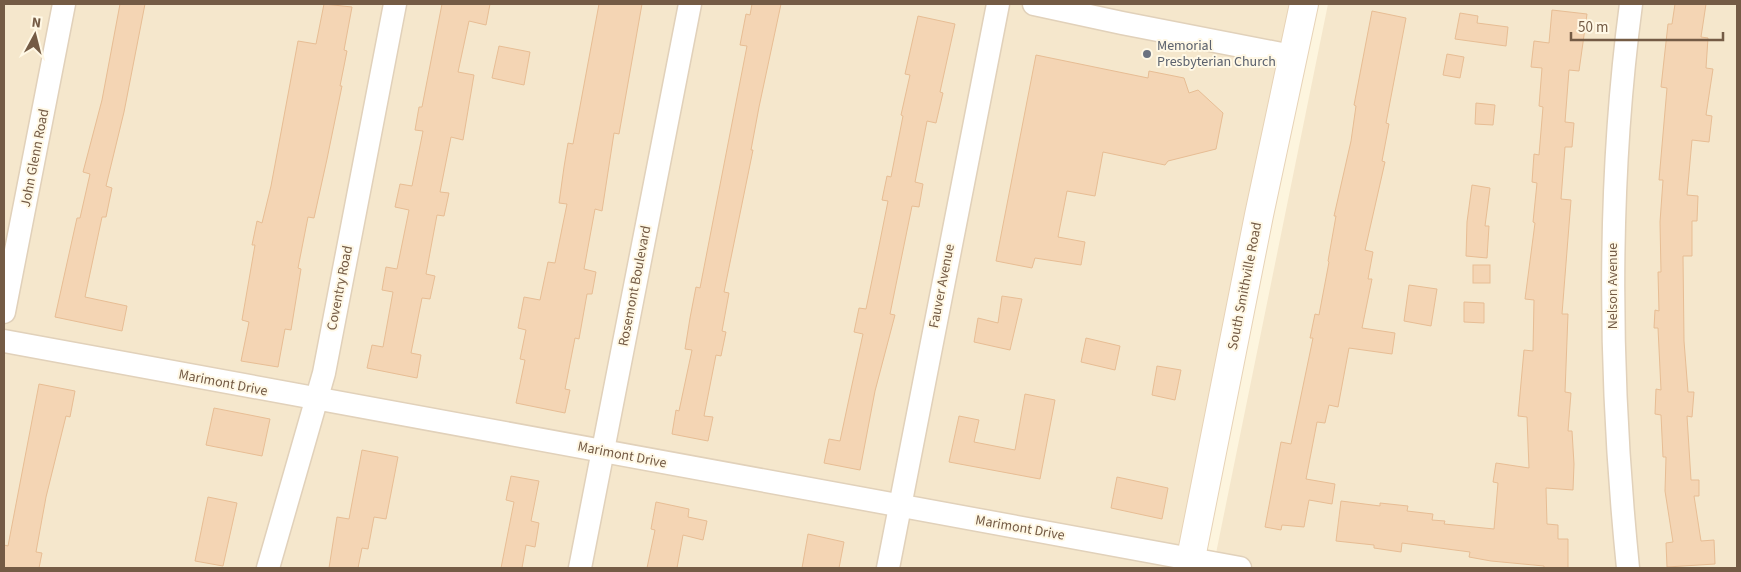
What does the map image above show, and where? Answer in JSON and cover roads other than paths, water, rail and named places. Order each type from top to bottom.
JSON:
[{"type":"main road","name":"South Smithville Road","points":[[1190,564],[1304,4]]},
{"type":"street","name":"John Glenn Road","points":[[4,312],[64,4]]},
{"type":"street","name":"Coventry Road","points":[[268,568],[324,373],[395,4]]},
{"type":"street","name":"Rosemont Boulevard","points":[[580,568],[690,4]]},
{"type":"street","name":"Fauver Avenue","points":[[888,568],[998,4]]},
{"type":"street","points":[[1034,4],[1292,56]]},
{"type":"street","name":"Nelson Avenue","points":[[1628,568],[1613,381],[1612,270],[1615,164],[1631,4]]},
{"type":"street","name":"Marimont Drive","points":[[4,341],[23,343],[316,400],[900,506],[1190,564],[1240,568]]},
{"type":"place","name":"Memorial Presbyterian Church","points":[[1147,54]]}]
